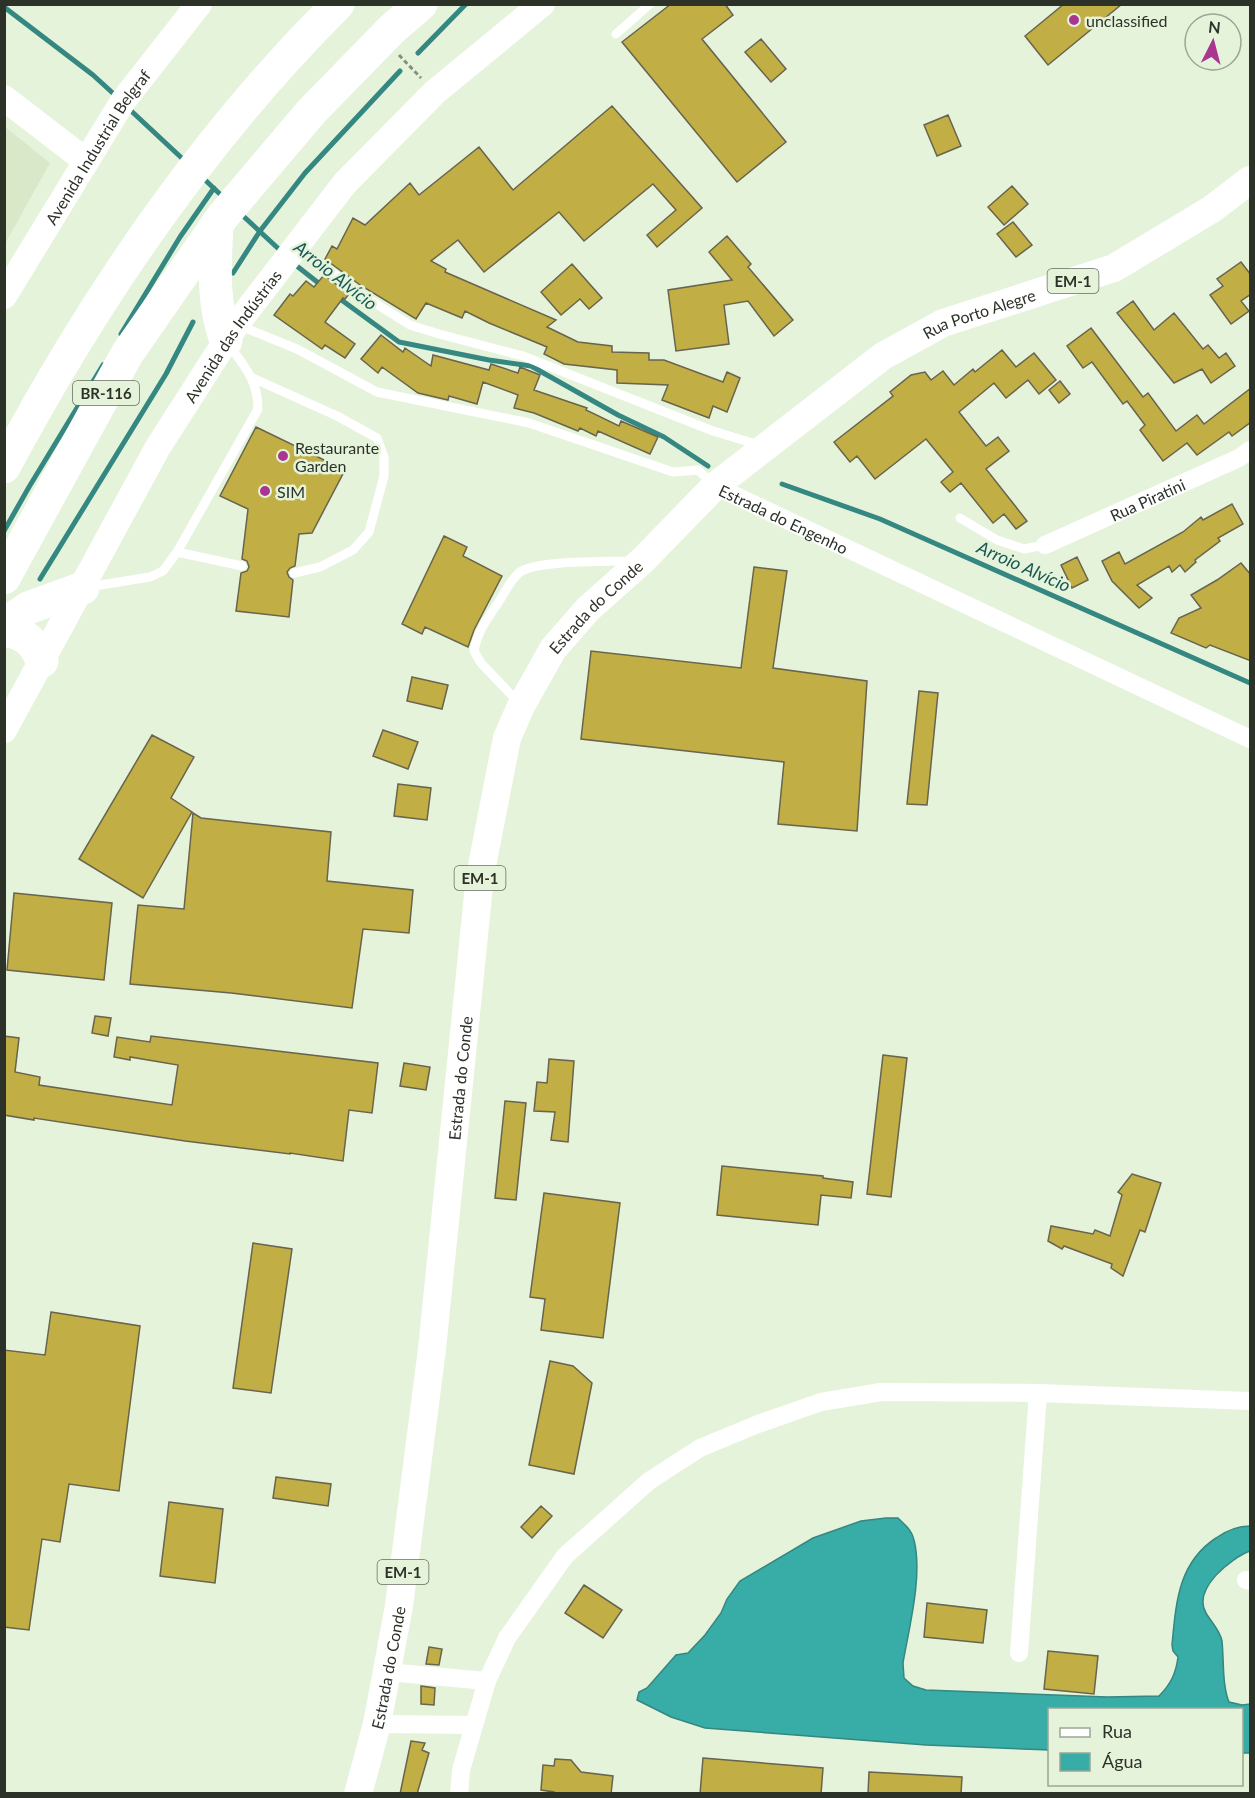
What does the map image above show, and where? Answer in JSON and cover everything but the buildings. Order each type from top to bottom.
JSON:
[{"type":"highway","name":"BR-116","points":[[4,467],[87,321],[188,176],[301,41],[338,4]]},
{"type":"highway","name":"BR-116","points":[[4,578],[127,354],[226,212],[311,112],[392,29],[421,4]]},
{"type":"highway","points":[[226,212],[214,281],[219,321],[231,333]]},
{"type":"highway","points":[[4,626],[28,608],[83,588]]},
{"type":"highway","points":[[4,631],[21,634],[30,641],[38,650],[42,661]]},
{"type":"main road","name":"Avenida Industrial Belgraf","points":[[4,296],[120,106],[199,4]]},
{"type":"main road","name":"Avenida das Indústrias","points":[[4,730],[158,447],[231,333],[345,183],[435,92],[542,4]]},
{"type":"main road","points":[[4,98],[86,161]]},
{"type":"main road","name":"Rua Porto Alegre","points":[[761,452],[883,356],[943,323],[1114,268],[1212,209],[1251,180]]},
{"type":"main road","name":"Estrada do Conde","points":[[358,1794],[377,1724],[399,1605],[432,1348],[480,876],[507,738],[521,706],[553,649],[588,609],[643,560],[716,486],[761,452]]},
{"type":"street","name":"Rua Piratini","points":[[1045,545],[1239,458],[1251,450]]},
{"type":"street","name":"Estrada do Engenho","points":[[716,486],[1251,739]]},
{"type":"street","points":[[459,1794],[461,1770],[487,1681],[507,1638],[565,1556],[649,1481],[700,1448],[758,1424],[822,1402],[881,1392],[1038,1393],[1251,1401]]},
{"type":"street","points":[[1019,1653],[1038,1393]]},
{"type":"street","points":[[387,1672],[487,1681]]},
{"type":"street","points":[[377,1724],[474,1725]]},
{"type":"lane","points":[[616,34],[650,4]]},
{"type":"lane","points":[[291,254],[410,325],[523,356],[761,452]]},
{"type":"lane","points":[[83,588],[150,577],[162,570],[177,552],[258,409],[258,395],[253,378],[231,333]]},
{"type":"lane","name":"Estrada do Engenho","points":[[231,333],[297,349],[377,392],[528,423],[673,472],[698,470],[716,486]]},
{"type":"lane","points":[[253,378],[337,416],[377,438],[384,458],[384,476],[369,532],[353,550],[320,567],[294,573]]},
{"type":"lane","points":[[960,518],[997,540],[1024,549],[1045,545]]},
{"type":"lane","points":[[177,552],[242,566]]},
{"type":"lane","points":[[521,706],[481,663],[474,651],[476,641],[488,617],[519,573],[529,567],[643,560]]},
{"type":"path","points":[[393,49],[435,92]]},
{"type":"shaded area","points":[[5,127],[50,163],[5,244]]},
{"type":"water","points":[[898,1518],[913,1536],[917,1569],[916,1585],[903,1663],[904,1678],[913,1686],[926,1690],[1107,1697],[1159,1696],[1163,1692],[1170,1683],[1177,1663],[1178,1657],[1172,1645],[1173,1629],[1181,1585],[1186,1572],[1203,1548],[1216,1538],[1232,1529],[1250,1526],[1250,1551],[1233,1560],[1216,1576],[1204,1594],[1203,1604],[1221,1637],[1224,1680],[1229,1702],[1250,1704],[1250,1753],[1243,1753],[1243,1708],[1048,1708],[1048,1750],[926,1745],[705,1728],[671,1717],[637,1700],[639,1692],[647,1688],[676,1655],[688,1653],[705,1635],[740,1581],[813,1538],[861,1521]]},
{"type":"waterway","points":[[418,53],[466,4]]},
{"type":"waterway","name":"Arroio Alvício","points":[[4,7],[93,75],[116,96]]},
{"type":"waterway","points":[[233,273],[260,231],[305,173],[400,71]]},
{"type":"waterway","name":"Arroio Alvício","points":[[127,107],[186,162]]},
{"type":"waterway","name":"Arroio Alvício","points":[[202,177],[223,197]]},
{"type":"waterway","points":[[121,334],[180,237],[214,188]]},
{"type":"waterway","name":"Arroio Alvício","points":[[241,214],[282,252]]},
{"type":"waterway","name":"Arroio Alvício","points":[[293,263],[321,285]]},
{"type":"waterway","name":"Arroio Alvício","points":[[336,296],[399,342],[531,366],[618,415],[664,437],[708,466]]},
{"type":"waterway","points":[[40,579],[166,374],[193,322]]},
{"type":"waterway","points":[[4,531],[103,365]]},
{"type":"waterway","name":"Arroio Alvício","points":[[782,484],[880,519],[1250,683]]},
{"type":"place","name":"unclassified","points":[[1074,20]]},
{"type":"place","name":"Restaurante Garden","points":[[283,456]]},
{"type":"place","name":"SIM","points":[[265,491]]}]
